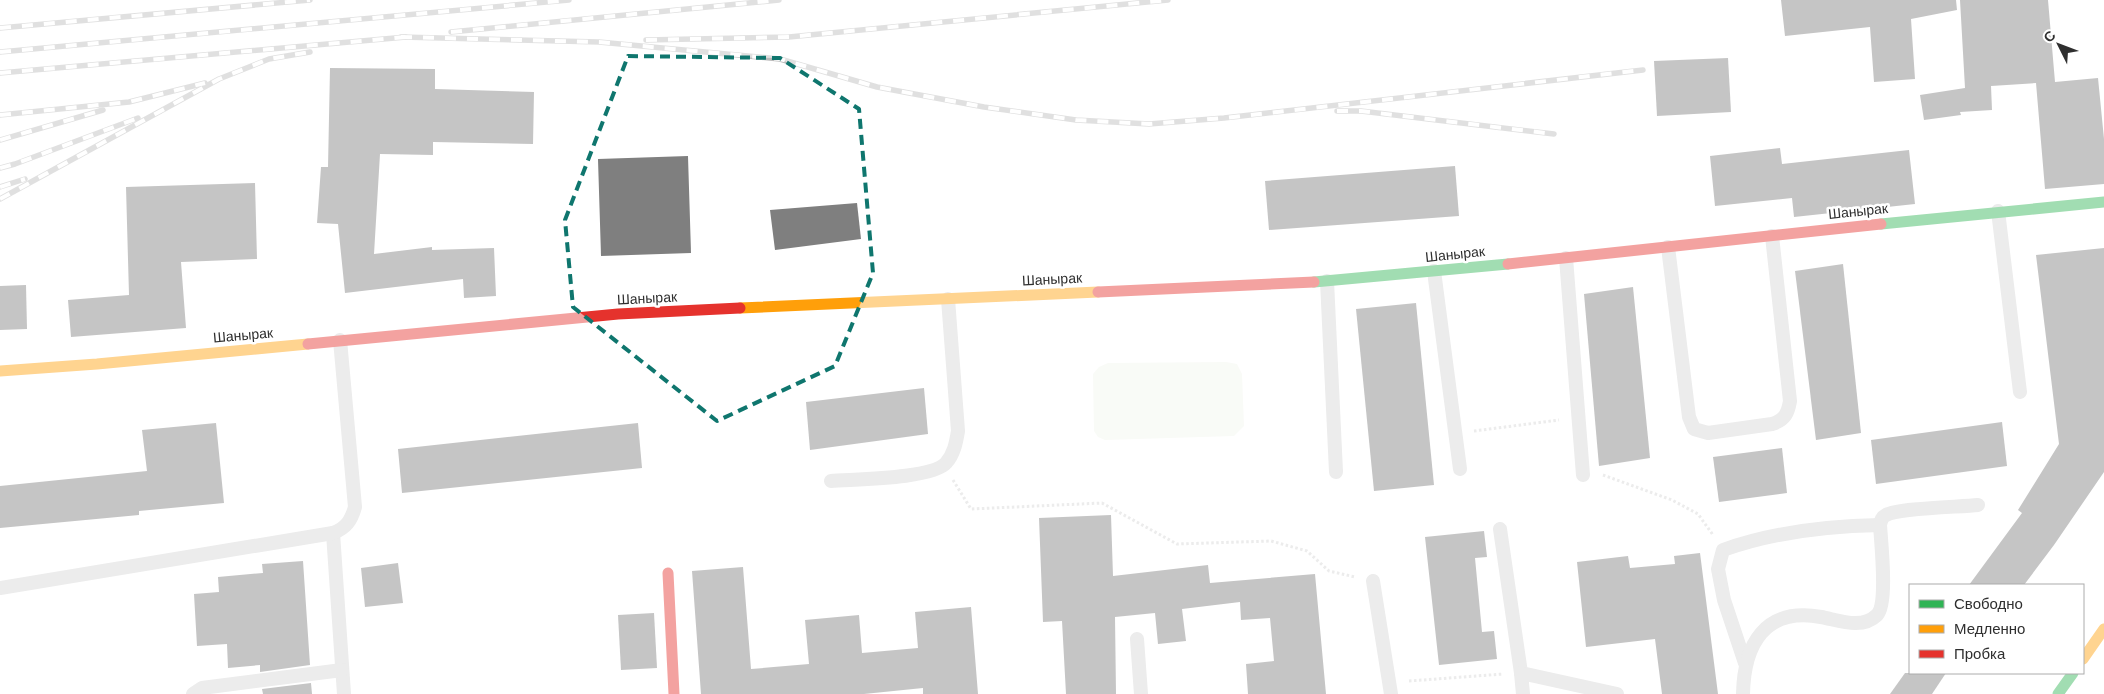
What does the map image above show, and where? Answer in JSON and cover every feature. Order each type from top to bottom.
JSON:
[{"type":"street","name":"Шанырак","points":[[0,371],[618,314],[1327,281],[1566,258],[1998,211],[2104,202]]},
{"type":"street","points":[[668,573],[674,694]]},
{"type":"street","points":[[2084,658],[2104,629]]},
{"type":"street","points":[[2058,694],[2072,674]]},
{"type":"lane","points":[[1998,211],[2020,392]]},
{"type":"lane","points":[[1668,247],[1689,417],[1694,429],[1708,433],[1772,424],[1780,422],[1786,416],[1790,401],[1772,236]]},
{"type":"lane","points":[[1566,258],[1582,469]]},
{"type":"lane","points":[[1434,271],[1460,469]]},
{"type":"lane","points":[[1327,281],[1336,472]]},
{"type":"lane","points":[[831,481],[931,472],[945,465],[955,450],[958,431],[948,299]]},
{"type":"lane","points":[[0,588],[333,533],[348,524],[355,507],[340,340]]},
{"type":"lane","points":[[1743,694],[1746,662],[1752,644],[1766,629],[1785,617],[1821,617],[1848,623],[1869,620],[1877,615],[1883,591],[1881,519],[1886,515],[1902,511],[1978,505]]},
{"type":"lane","points":[[1746,662],[1724,600],[1718,569],[1723,550],[1747,542],[1841,526],[1880,525]]},
{"type":"lane","points":[[1500,529],[1523,694]]},
{"type":"lane","points":[[333,533],[344,694]]},
{"type":"lane","points":[[1372,581],[1390,688]]},
{"type":"lane","points":[[1137,640],[1141,694]]},
{"type":"lane","points":[[193,694],[202,688],[342,670]]},
{"type":"lane","points":[[1521,673],[1617,694]]},
{"type":"path","points":[[1456,433],[1578,418]]},
{"type":"path","points":[[945,465],[957,489],[971,510],[1102,503],[1177,544],[1271,541],[1307,551],[1329,571],[1372,581]]},
{"type":"path","points":[[1582,469],[1672,500],[1698,514],[1723,550]]},
{"type":"path","points":[[1390,688],[1521,673]]},
{"type":"highlighted area","points":[[628,56],[780,58],[859,109],[873,273],[835,366],[717,421],[573,307],[565,220]]},
{"type":"shaded area","points":[[1226,362],[1237,364],[1242,374],[1244,426],[1234,436],[1105,440],[1098,437],[1094,431],[1093,374],[1099,367],[1108,363]]},
{"type":"building","points":[[1781,0],[1956,0],[1957,10],[1911,19],[1915,79],[1874,82],[1870,27],[1785,36]]},
{"type":"building","points":[[1960,0],[2048,0],[2055,82],[2098,78],[2104,139],[2104,184],[2045,189],[2036,83],[1991,86],[1992,110],[1960,112],[1961,115],[1924,120],[1920,95],[1965,88]]},
{"type":"building","points":[[1728,58],[1731,112],[1657,116],[1654,61]]},
{"type":"building","points":[[330,68],[435,69],[435,89],[534,92],[533,144],[433,142],[433,155],[380,154],[374,254],[432,247],[432,250],[494,248],[496,296],[464,298],[463,279],[345,293],[338,224],[317,223],[321,167],[328,167]]},
{"type":"building","points":[[1780,148],[1782,164],[1909,150],[1915,204],[1794,217],[1792,198],[1715,206],[1710,156]]},
{"type":"building","points":[[688,156],[691,253],[601,256],[598,159]]},
{"type":"building","points":[[1455,166],[1459,216],[1269,230],[1265,181]]},
{"type":"building","points":[[255,183],[257,259],[181,262],[186,328],[71,337],[68,300],[129,295],[126,187]]},
{"type":"building","points":[[857,203],[861,239],[775,250],[770,210]]},
{"type":"building","points":[[2104,248],[2104,472],[2025,584],[1970,584],[2022,513],[2018,510],[2059,444],[2036,255]]},
{"type":"building","points":[[1843,264],[1861,433],[1816,440],[1795,271]]},
{"type":"building","points":[[26,285],[27,329],[0,330],[0,286]]},
{"type":"building","points":[[1633,287],[1650,458],[1599,466],[1584,294]]},
{"type":"building","points":[[1416,303],[1434,485],[1374,491],[1356,309]]},
{"type":"building","points":[[924,388],[928,434],[810,450],[806,402]]},
{"type":"building","points":[[2002,422],[2007,466],[1876,484],[1871,440]]},
{"type":"building","points":[[216,423],[224,503],[139,511],[139,515],[0,528],[0,486],[147,471],[142,430]]},
{"type":"building","points":[[638,423],[642,468],[402,493],[398,449]]},
{"type":"building","points":[[1782,448],[1787,493],[1719,502],[1713,457]]},
{"type":"building","points":[[1111,515],[1113,576],[1208,565],[1210,583],[1315,574],[1326,694],[1248,694],[1246,664],[1274,661],[1270,618],[1241,620],[1240,602],[1182,609],[1186,641],[1158,644],[1155,613],[1115,617],[1116,694],[1066,694],[1062,621],[1043,622],[1039,518]]},
{"type":"building","points":[[1484,531],[1487,557],[1475,558],[1482,632],[1494,631],[1497,659],[1439,665],[1425,537]]},
{"type":"building","points":[[1700,553],[1718,694],[1662,694],[1655,639],[1586,647],[1577,562],[1628,556],[1630,568],[1675,564],[1674,556]]},
{"type":"building","points":[[303,561],[310,665],[260,672],[260,665],[228,668],[227,644],[197,646],[194,594],[219,592],[218,577],[263,573],[262,564]]},
{"type":"building","points":[[398,563],[403,603],[365,607],[361,568]]},
{"type":"building","points":[[743,567],[751,669],[809,664],[805,620],[859,615],[862,653],[918,648],[915,612],[971,607],[978,694],[923,694],[923,688],[864,694],[701,694],[692,571]]},
{"type":"building","points":[[654,613],[657,668],[621,670],[618,615]]},
{"type":"building","points":[[1905,673],[1945,674],[1932,694],[1890,694]]},
{"type":"building","points":[[311,683],[312,694],[263,694],[262,689]]},
{"type":"railway","points":[[0,28],[310,0]]},
{"type":"railway","points":[[0,52],[569,0]]},
{"type":"railway","points":[[451,32],[779,0]]},
{"type":"railway","points":[[646,40],[789,37],[1168,0]]},
{"type":"railway","points":[[401,37],[599,42],[780,59],[877,87],[984,107],[1076,120],[1149,124],[1224,118],[1643,70]]},
{"type":"railway","points":[[0,73],[406,37]]},
{"type":"railway","points":[[0,199],[219,79],[269,59],[310,52]]},
{"type":"railway","points":[[0,115],[129,102],[205,83]]},
{"type":"railway","points":[[0,140],[103,110]]},
{"type":"railway","points":[[1337,111],[1361,111],[1554,134]]},
{"type":"railway","points":[[0,168],[138,118]]},
{"type":"railway","points":[[0,187],[25,179]]},
{"type":"traffic: fast","points":[[1881,224],[2104,202]]},
{"type":"traffic: fast","points":[[1314,282],[1508,264]]},
{"type":"traffic: fast","points":[[2058,694],[2072,674]]},
{"type":"traffic: slow","points":[[740,308],[1098,292]]},
{"type":"traffic: slow","points":[[0,371],[308,344]]},
{"type":"traffic: slow","points":[[2084,658],[2104,629]]},
{"type":"traffic: jam","points":[[1508,264],[1881,224]]},
{"type":"traffic: jam","points":[[1098,292],[1314,282]]},
{"type":"traffic: jam","points":[[308,344],[618,314],[740,308]]},
{"type":"traffic: jam","points":[[668,573],[674,694]]}]
